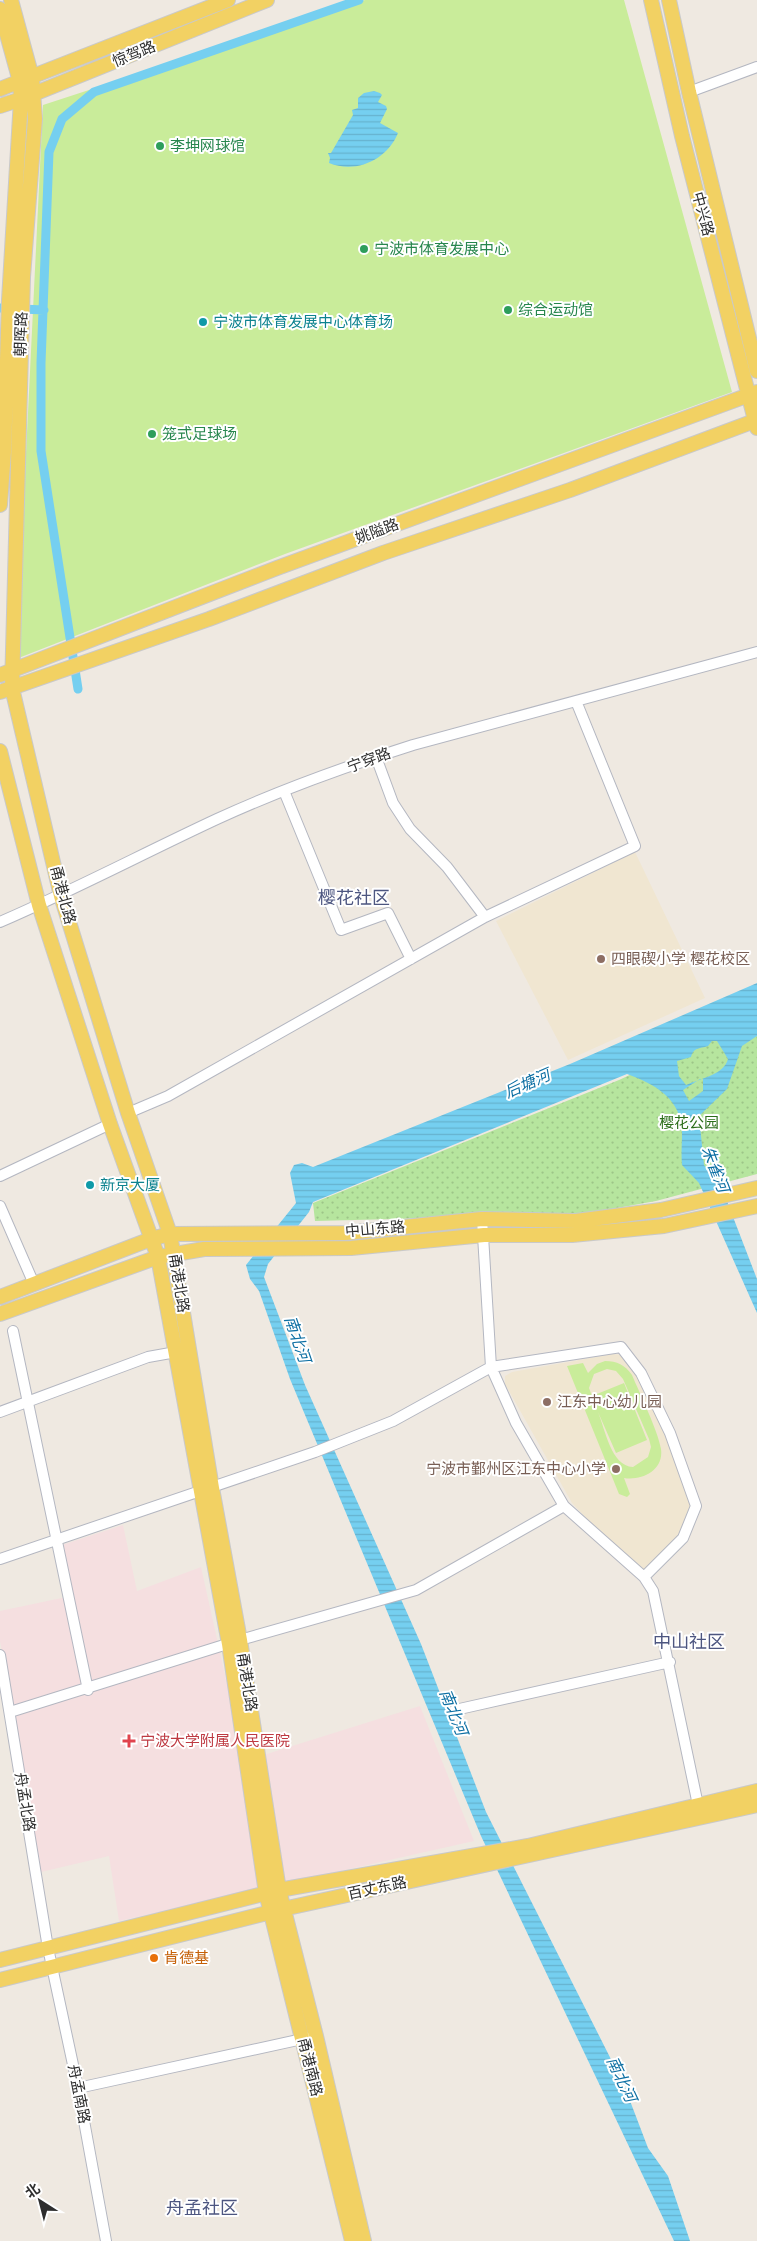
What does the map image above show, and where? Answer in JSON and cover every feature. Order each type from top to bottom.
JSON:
[{"type":"main road","name":"朝晖路","points":[[0,505],[4,452],[8,320],[16,299],[27,97],[26,80],[11,0]]},
{"type":"main road","name":"惊驾路","points":[[0,89],[228,0]]},
{"type":"main road","name":"惊驾路","points":[[0,106],[27,97],[267,0]]},
{"type":"main road","name":"中兴路","points":[[650,0],[682,136],[754,394],[756,423]]},
{"type":"main road","name":"中兴路","points":[[669,0],[689,92],[757,371]]},
{"type":"main road","name":"朝晖路","points":[[0,9],[26,80]]},
{"type":"main road","name":"朝晖路","points":[[6,673],[22,320],[16,299]]},
{"type":"main road","name":"姚隘路","points":[[6,673],[277,568],[754,394]]},
{"type":"main road","name":"姚隘路","points":[[6,690],[208,619],[383,553],[570,490],[756,423]]},
{"type":"main road","name":"甬港北路","points":[[6,673],[6,690],[61,896],[128,1112],[170,1234],[175,1254],[206,1490]]},
{"type":"main road","name":"甬港北路","points":[[0,751],[39,905],[110,1124],[158,1257],[176,1352],[206,1490],[234,1642],[273,1892]]},
{"type":"main road","name":"中山东路","points":[[0,1297],[150,1239],[170,1234],[345,1232],[482,1219],[576,1221],[661,1210],[757,1188]]},
{"type":"main road","name":"中山东路","points":[[0,1314],[158,1257],[204,1249],[351,1248],[484,1235],[572,1235],[664,1226],[751,1207]]},
{"type":"main road","name":"百丈东路","points":[[0,1980],[277,1911],[484,1865],[524,1851],[757,1791]]},
{"type":"main road","name":"百丈东路","points":[[0,1960],[273,1892],[470,1856],[524,1851],[757,1805]]},
{"type":"main road","name":"甬港南路","points":[[273,1892],[364,2241]]},
{"type":"main road","name":"甬港南路","points":[[310,2037],[352,2241]]},
{"type":"street","points":[[689,92],[757,67]]},
{"type":"street","name":"宁穿路","points":[[0,922],[61,896],[217,819],[284,791],[376,757],[757,652]]},
{"type":"street","points":[[128,1112],[168,1096],[485,917],[635,846],[576,701]]},
{"type":"street","points":[[376,757],[393,803],[410,829],[447,866],[485,917]]},
{"type":"street","points":[[284,791],[341,930],[388,913],[411,959]]},
{"type":"street","points":[[0,1176],[110,1124]]},
{"type":"street","points":[[0,1206],[34,1284]]},
{"type":"street","points":[[482,1219],[490,1367],[516,1423],[564,1506],[644,1578],[653,1591],[670,1662],[698,1805]]},
{"type":"street","points":[[13,1332],[88,1690]]},
{"type":"street","points":[[0,1559],[318,1451],[393,1421],[490,1367],[621,1347],[641,1372],[670,1433],[696,1506],[683,1538],[644,1578]]},
{"type":"street","points":[[0,1412],[148,1357],[176,1352]]},
{"type":"street","points":[[0,1722],[11,1716],[234,1642],[416,1590],[564,1506]]},
{"type":"street","name":"舟孟北路","points":[[0,1656],[48,1948]]},
{"type":"street","points":[[455,1710],[670,1662]]},
{"type":"street","name":"舟孟南路","points":[[48,1948],[78,2088],[106,2241]]},
{"type":"street","points":[[78,2088],[310,2037]]},
{"type":"shaded area","name":"四眼碶小学 樱花校区","points":[[635,852],[705,998],[568,1060],[496,921]]},
{"type":"shaded area","name":"宁波市鄞州区江东中心小学","points":[[613,1354],[623,1355],[646,1391],[667,1432],[693,1505],[680,1538],[643,1573],[607,1540],[572,1503],[505,1384],[505,1376],[512,1372]]},
{"type":"shaded area","name":"宁波大学附属人民医院","points":[[123,1525],[137,1591],[201,1567],[244,1761],[420,1706],[474,1841],[119,1921],[109,1856],[41,1872],[0,1641],[0,1611],[71,1596],[59,1546]]},
{"type":"green space","name":"宁波市体育发展中心","points":[[365,0],[624,0],[732,392],[285,554],[16,659],[43,105]]},
{"type":"green space","name":"樱花公园","points":[[757,1027],[757,1174],[656,1201],[584,1214],[315,1221],[313,1203],[619,1080],[696,1044]]},
{"type":"green space","points":[[605,1361],[617,1363],[624,1366],[632,1375],[653,1423],[661,1449],[659,1463],[650,1473],[637,1478],[624,1478],[630,1494],[627,1497],[619,1494],[567,1366],[583,1363],[588,1373],[597,1364]],"holes":[[[607,1369],[616,1371],[623,1379],[651,1447],[648,1457],[633,1467],[625,1465],[614,1454],[598,1412],[616,1453],[647,1440],[624,1383],[592,1396],[589,1388],[594,1374]]]},
{"type":"water","points":[[374,91],[382,95],[378,102],[386,106],[387,109],[380,123],[398,133],[393,142],[386,151],[370,162],[350,167],[329,163],[328,153],[331,153],[353,115],[352,110],[358,108],[358,98],[364,93]]},
{"type":"water","name":"后塘河","points":[[757,983],[757,1036],[742,1046],[727,1089],[699,1116],[704,1165],[715,1177],[723,1191],[757,1279],[757,1313],[699,1183],[682,1165],[681,1121],[677,1111],[672,1102],[657,1088],[627,1074],[313,1202],[309,1212],[268,1264],[264,1277],[305,1385],[421,1644],[486,1812],[624,2085],[648,2148],[668,2176],[690,2241],[674,2241],[481,1836],[290,1379],[259,1291],[250,1279],[246,1265],[296,1203],[290,1173],[294,1165],[302,1163],[313,1167],[570,1064]],"holes":[[[712,1041],[717,1041],[728,1059],[722,1069],[702,1079],[703,1091],[689,1101],[683,1090],[697,1081],[686,1085],[679,1076],[677,1061],[691,1057],[695,1050],[708,1046]]]},
{"type":"waterway","points":[[78,689],[41,451],[41,363],[49,152],[62,119],[94,92],[359,0]]},
{"type":"waterway","points":[[0,308],[44,310]]},
{"type":"place","name":"李坤网球馆","points":[[160,146]]},
{"type":"place","name":"宁波市体育发展中心","points":[[364,249]]},
{"type":"place","name":"综合运动馆","points":[[508,310]]},
{"type":"place","name":"宁波市体育发展中心体育场","points":[[203,322]]},
{"type":"place","name":"笼式足球场","points":[[152,434]]},
{"type":"place","name":"四眼碶小学 樱花校区","points":[[601,959]]},
{"type":"place","name":"新京大厦","points":[[90,1185]]},
{"type":"place","name":"江东中心幼儿园","points":[[547,1402]]},
{"type":"place","name":"宁波市鄞州区江东中心小学","points":[[616,1469]]},
{"type":"place","name":"宁波大学附属人民医院","points":[[129,1741]]},
{"type":"place","name":"肯德基","points":[[154,1958]]},
{"type":"district","name":"樱花社区","points":[[354,898]]},
{"type":"district","name":"中山社区","points":[[689,1642]]},
{"type":"district","name":"舟孟社区","points":[[202,2208]]},
{"type":"water label","name":"朱雀河","points":[[716,1169]]},
{"type":"water label","name":"南北河","points":[[298,1339]]},
{"type":"water label","name":"南北河","points":[[454,1712]]},
{"type":"water label","name":"南北河","points":[[622,2079]]}]
